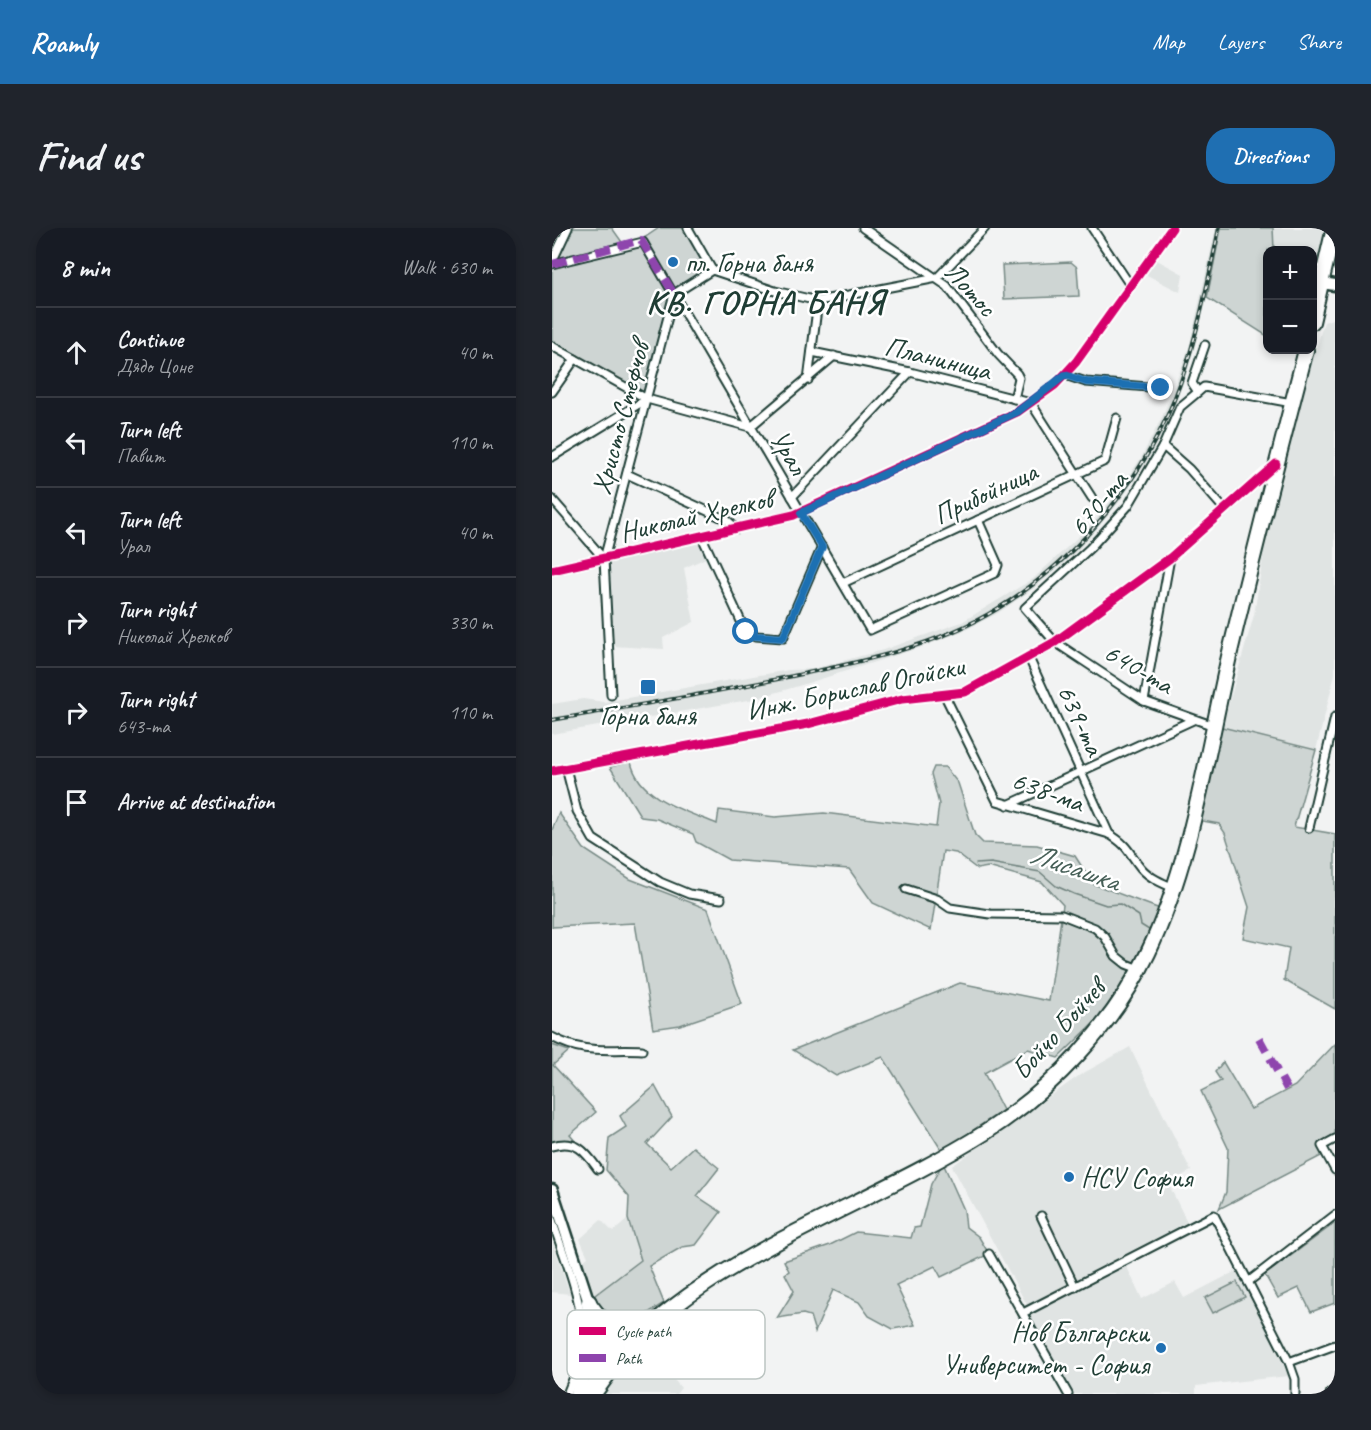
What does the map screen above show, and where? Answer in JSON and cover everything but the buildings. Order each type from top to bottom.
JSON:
[{"type":"highway","points":[[1317,311],[1329,284],[1328,257],[1334,228]]},
{"type":"highway","points":[[1328,257],[1335,271]]},
{"type":"highway","name":"Бойчо Бойчев","points":[[669,1310],[737,1263],[963,1146],[1009,1115],[1074,1057],[1108,1018],[1147,956],[1174,888],[1276,464],[1305,354]]},
{"type":"highway","points":[[589,1302],[595,1310]]},
{"type":"highway","points":[[589,1302],[590,1310]]},
{"type":"highway","points":[[578,1394],[583,1379]]},
{"type":"highway","name":"Бойчо Бойчев","points":[[587,1394],[600,1379]]},
{"type":"street","points":[[552,263],[568,228]]},
{"type":"street","points":[[688,228],[712,270],[776,291],[818,301],[937,278],[985,228]]},
{"type":"street","name":"Лотос","points":[[863,228],[937,278],[951,291],[998,354],[1017,374],[1019,378],[1014,399]]},
{"type":"street","points":[[1092,228],[1130,285]]},
{"type":"street","name":"Николай Хрелков","points":[[552,570],[801,513],[997,422],[1030,404],[1065,375],[1106,322],[1172,228]]},
{"type":"street","name":"Урал","points":[[552,263],[641,240],[870,630],[995,573],[998,565],[978,520]]},
{"type":"street","points":[[674,294],[712,270]]},
{"type":"street","name":"Христо Стефчов","points":[[611,695],[604,559],[674,294]]},
{"type":"street","points":[[808,380],[818,301]]},
{"type":"street","points":[[1204,345],[1192,383],[1198,392],[1204,387],[1292,403]]},
{"type":"street","points":[[552,346],[647,399],[750,427],[834,356]]},
{"type":"street","name":"Планиница","points":[[812,352],[910,372],[1030,404]]},
{"type":"street","points":[[552,393],[575,359]]},
{"type":"street","points":[[792,497],[910,372]]},
{"type":"street","points":[[1065,375],[1086,382],[1161,388]]},
{"type":"street","name":"670-та","points":[[1025,608],[1090,548],[1128,506],[1163,446],[1180,407],[1198,392]]},
{"type":"street","points":[[552,457],[647,399]]},
{"type":"street","points":[[1030,404],[1092,498]]},
{"type":"street","name":"Прибойница","points":[[843,583],[1105,461],[1117,418]]},
{"type":"street","points":[[1163,446],[1189,469],[1224,509]]},
{"type":"street","name":"Инж. Борислав Огойски","points":[[552,771],[808,724],[902,699],[945,696],[975,687],[1055,642],[1170,558],[1276,464]]},
{"type":"street","points":[[627,474],[727,520],[736,529]]},
{"type":"street","points":[[552,499],[604,559]]},
{"type":"street","points":[[702,537],[746,632],[756,636],[783,638],[822,547]]},
{"type":"street","points":[[1144,701],[1170,558]]},
{"type":"street","name":"640-та","points":[[1025,608],[1055,642],[1144,701],[1214,726]]},
{"type":"street","name":"639-та","points":[[1029,658],[1109,834]]},
{"type":"street","name":"638-ма","points":[[945,696],[997,801],[1109,834],[1125,844],[1141,867],[1150,875],[1174,888]]},
{"type":"street","points":[[1309,828],[1335,717]]},
{"type":"street","points":[[1008,805],[1194,720]]},
{"type":"street","points":[[1326,753],[1335,755]]},
{"type":"street","points":[[566,768],[577,811],[593,839],[660,882],[689,894],[721,899]]},
{"type":"street","points":[[906,890],[937,899],[950,908],[990,914],[1062,915],[1095,928],[1105,937],[1116,956],[1126,964],[1139,969]]},
{"type":"street","points":[[552,1037],[572,1047],[599,1052],[642,1050]]},
{"type":"street","points":[[1335,1139],[1322,1146],[1335,1170]]},
{"type":"street","points":[[552,1146],[577,1145],[583,1149],[598,1169]]},
{"type":"street","points":[[552,1190],[593,1310]]},
{"type":"street","points":[[1023,1313],[1214,1215],[1289,1362],[1295,1394]]},
{"type":"street","points":[[1248,1282],[1335,1215]]},
{"type":"street","points":[[1041,1216],[1075,1287]]},
{"type":"street","points":[[552,1220],[577,1294],[580,1310]]},
{"type":"street","points":[[989,1254],[1068,1394]]},
{"type":"street","points":[[1289,1362],[1335,1345]]},
{"type":"street","points":[[567,1394],[573,1379]]},
{"type":"street","points":[[598,1394],[609,1379]]},
{"type":"shaded area","points":[[568,228],[612,228],[624,245],[641,240],[659,228],[688,228],[712,270],[674,294],[647,399],[552,346],[552,262]]},
{"type":"shaded area","points":[[1216,228],[1221,228],[1207,298],[1187,372],[1174,406],[1147,460],[1119,502],[1079,549],[1037,586],[998,613],[967,629],[925,646],[805,684],[754,699],[552,734],[552,704],[583,699],[604,702],[789,670],[813,669],[883,650],[962,622],[1033,579],[1092,524],[1116,495],[1141,458],[1163,415],[1189,348]]},
{"type":"shaded area","points":[[1221,228],[1273,228],[1274,246],[1263,246],[1263,333],[1207,298]]},
{"type":"shaded area","points":[[1273,228],[1326,228],[1317,262],[1317,246],[1274,246]]},
{"type":"shaded area","points":[[1155,259],[1183,274],[1180,292],[1145,274]]},
{"type":"shaded area","points":[[1071,262],[1077,267],[1079,296],[1004,299],[1002,265]]},
{"type":"shaded area","points":[[1335,318],[1335,674],[1316,750],[1222,727],[1254,615],[1267,530],[1287,447],[1315,354],[1317,354],[1324,322]]},
{"type":"shaded area","points":[[700,543],[708,557],[684,568],[694,622],[663,638],[664,649],[612,646],[608,561]]},
{"type":"shaded area","points":[[1222,727],[1316,750],[1294,827],[1335,834],[1335,1009],[1284,980],[1289,948],[1243,938],[1249,907],[1225,833],[1219,824],[1197,820]]},
{"type":"shaded area","points":[[631,762],[643,785],[665,802],[717,824],[719,810],[775,817],[824,813],[936,827],[939,804],[931,774],[934,767],[945,767],[958,783],[975,835],[983,843],[1037,845],[1075,856],[1093,884],[1160,909],[1126,979],[1098,1019],[1058,1058],[1028,1049],[984,1073],[1003,1110],[942,1151],[883,1057],[836,1076],[793,1050],[960,983],[1049,1001],[1063,905],[1042,882],[988,867],[977,869],[956,853],[943,851],[931,930],[873,903],[849,869],[729,860],[696,842],[693,834],[657,819],[641,817],[610,767]]},
{"type":"shaded area","points":[[559,813],[584,849],[630,879],[708,909],[742,1004],[680,1025],[653,1029],[635,923],[552,927],[552,830]]},
{"type":"shaded area","points":[[1335,1044],[1335,1134],[1321,1142],[1327,1153],[1219,1209],[1226,1192],[1228,1148],[1201,1091],[1221,1081],[1215,1072],[1223,1062],[1251,1109],[1295,1086]]},
{"type":"shaded area","points":[[552,1045],[569,1051],[553,1065],[596,1112],[570,1135],[576,1142],[552,1143]]},
{"type":"shaded area","name":"НСУ София","points":[[1130,1047],[1191,1171],[1168,1183],[1187,1222],[1027,1305],[952,1166],[1080,1075]]},
{"type":"shaded area","points":[[655,1086],[672,1117],[647,1144],[671,1167],[693,1147],[719,1168],[697,1196],[721,1212],[696,1245],[682,1247],[649,1266],[664,1303],[653,1310],[600,1310],[595,1295],[641,1260],[628,1219],[629,1197],[606,1170],[609,1138],[626,1127],[620,1116]]},
{"type":"shaded area","points":[[943,1163],[964,1210],[966,1227],[979,1237],[989,1254],[941,1277],[935,1266],[896,1285],[915,1325],[893,1329],[869,1316],[859,1302],[833,1290],[815,1332],[810,1316],[803,1314],[777,1318],[794,1291],[785,1274],[789,1271],[784,1261],[830,1245],[856,1232],[911,1238],[914,1228],[920,1227],[931,1184]]},
{"type":"shaded area","points":[[628,1219],[642,1262],[595,1295],[583,1261],[588,1257],[580,1239],[601,1220],[613,1232]]},
{"type":"shaded area","points":[[1335,1223],[1335,1303],[1311,1312],[1299,1288],[1278,1298],[1265,1275]]},
{"type":"shaded area","points":[[552,1240],[570,1294],[552,1292]]},
{"type":"shaded area","name":"Нов Български Университет - София","points":[[1126,1265],[1142,1299],[1175,1282],[1184,1298],[1238,1270],[1289,1376],[1196,1386],[1196,1394],[1073,1394],[1028,1314]]},
{"type":"shaded area","points":[[1237,1282],[1245,1297],[1213,1313],[1205,1298]]},
{"type":"shaded area","points":[[615,1379],[673,1379],[681,1388],[676,1394],[602,1394]]},
{"type":"waterway","name":"Лисашка","points":[[976,864],[991,863],[1040,872],[1056,886],[1074,894],[1106,905],[1120,904],[1139,916],[1141,925],[1149,930]]},
{"type":"railway","points":[[552,720],[754,684],[893,652],[921,644],[973,623],[1027,589],[1056,566],[1107,512],[1130,482],[1149,451],[1180,384],[1192,346],[1219,228]]},
{"type":"marked path","points":[[552,264],[641,240],[674,294]]},
{"type":"marked path","points":[[1259,1038],[1287,1089]]},
{"type":"cycle path","points":[[552,570],[794,515],[1017,412],[1055,385],[1076,362],[1172,228]]},
{"type":"cycle path","points":[[552,771],[808,724],[902,699],[965,692],[1055,642],[1170,558],[1276,464]]},
{"type":"place","name":"пл. Горна баня","points":[[673,262]]},
{"type":"place","name":"Горна баня","points":[[648,687]]},
{"type":"place","name":"НСУ София","points":[[1069,1177]]},
{"type":"place","name":"Нов Български Университет - София","points":[[1161,1348]]},
{"type":"district","name":"КВ. ГОРНА БАНЯ","points":[[766,301]]},
{"type":"route","points":[[746,632],[756,636],[783,638],[822,547],[801,513],[1017,412],[1040,397],[1065,375],[1086,382],[1161,388]]}]
